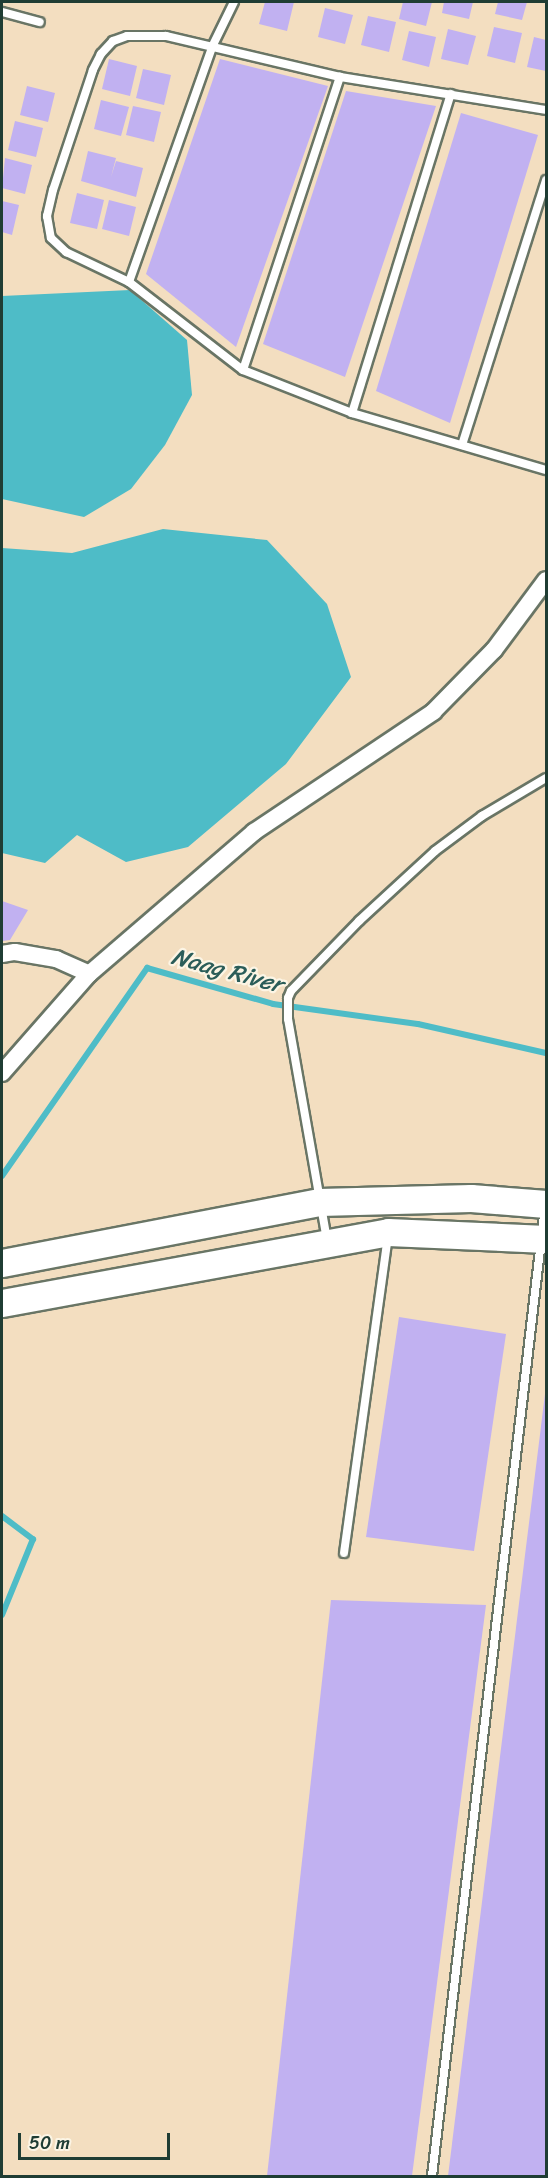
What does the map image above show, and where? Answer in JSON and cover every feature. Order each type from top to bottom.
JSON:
[{"type":"highway","points":[[2,1263],[319,1202],[471,1198],[546,1204]]},
{"type":"highway","points":[[2,1303],[328,1241],[388,1232],[544,1239]]},
{"type":"street","points":[[3,1069],[89,974],[254,832],[434,712],[494,650],[546,580]]},
{"type":"street","points":[[2,954],[15,952],[56,959],[89,974]]},
{"type":"lane","points":[[129,282],[212,47],[234,2]]},
{"type":"lane","points":[[2,12],[40,22]]},
{"type":"lane","points":[[546,111],[340,77],[166,36],[128,36],[113,42],[101,54],[93,70],[53,190],[47,216],[51,238],[66,252],[129,282],[243,370],[352,413],[546,470]]},
{"type":"lane","points":[[243,370],[340,77]]},
{"type":"lane","points":[[352,413],[451,94]]},
{"type":"lane","points":[[462,445],[546,180]]},
{"type":"lane","points":[[328,1241],[319,1202],[287,1013],[291,991],[359,921],[435,851],[482,816],[546,778]]},
{"type":"lane","points":[[432,2176],[544,1239],[546,1204]]},
{"type":"lane","points":[[344,1553],[388,1232]]},
{"type":"water","points":[[130,290],[187,340],[192,395],[165,445],[131,489],[84,517],[2,499],[2,296]]},
{"type":"water","points":[[163,529],[267,540],[327,604],[351,677],[286,764],[188,847],[126,862],[77,835],[45,863],[2,853],[2,548],[72,553]]},
{"type":"building","points":[[265,2],[294,2],[287,31],[259,24]]},
{"type":"building","points":[[403,2],[432,2],[426,26],[399,19]]},
{"type":"building","points":[[444,2],[473,2],[469,19],[442,13]]},
{"type":"building","points":[[498,2],[527,2],[522,20],[495,14]]},
{"type":"building","points":[[325,8],[353,15],[345,44],[318,37]]},
{"type":"building","points":[[368,16],[396,22],[389,52],[361,45]]},
{"type":"building","points":[[494,27],[522,33],[515,63],[487,56]]},
{"type":"building","points":[[448,29],[476,36],[468,65],[441,59]]},
{"type":"building","points":[[409,31],[436,37],[429,67],[402,60]]},
{"type":"building","points":[[534,37],[546,40],[546,71],[527,67]]},
{"type":"building","points":[[109,59],[137,66],[130,96],[102,89]]},
{"type":"building","points":[[220,59],[328,86],[236,347],[146,274]]},
{"type":"building","points":[[143,69],[171,75],[164,105],[136,98]]},
{"type":"building","points":[[27,86],[55,93],[48,122],[20,115]]},
{"type":"building","points":[[346,91],[436,106],[345,377],[263,344]]},
{"type":"building","points":[[101,100],[129,107],[121,136],[94,129]]},
{"type":"building","points":[[133,106],[161,112],[154,142],[126,135]]},
{"type":"building","points":[[461,113],[538,135],[450,423],[376,391]]},
{"type":"building","points":[[15,121],[43,128],[36,157],[8,150]]},
{"type":"building","points":[[88,151],[116,158],[111,177],[116,161],[143,168],[136,197],[81,181]]},
{"type":"building","points":[[5,158],[32,165],[25,194],[2,188]]},
{"type":"building","points":[[77,193],[104,200],[97,229],[70,223]]},
{"type":"building","points":[[109,200],[136,207],[129,236],[102,229]]},
{"type":"building","points":[[2,201],[19,205],[12,235],[2,232]]},
{"type":"building","points":[[2,901],[28,910],[10,940],[2,941]]},
{"type":"building","points":[[399,1317],[506,1334],[474,1551],[366,1537]]},
{"type":"building","points":[[545,1394],[546,2176],[448,2176]]},
{"type":"building","points":[[331,1600],[486,1605],[412,2176],[267,2176]]},
{"type":"waterway","name":"Naag River","points":[[2,1176],[147,968],[273,1004],[418,1024],[546,1053]]},
{"type":"waterway","name":"Naag River","points":[[2,1516],[33,1539],[2,1615]]}]
